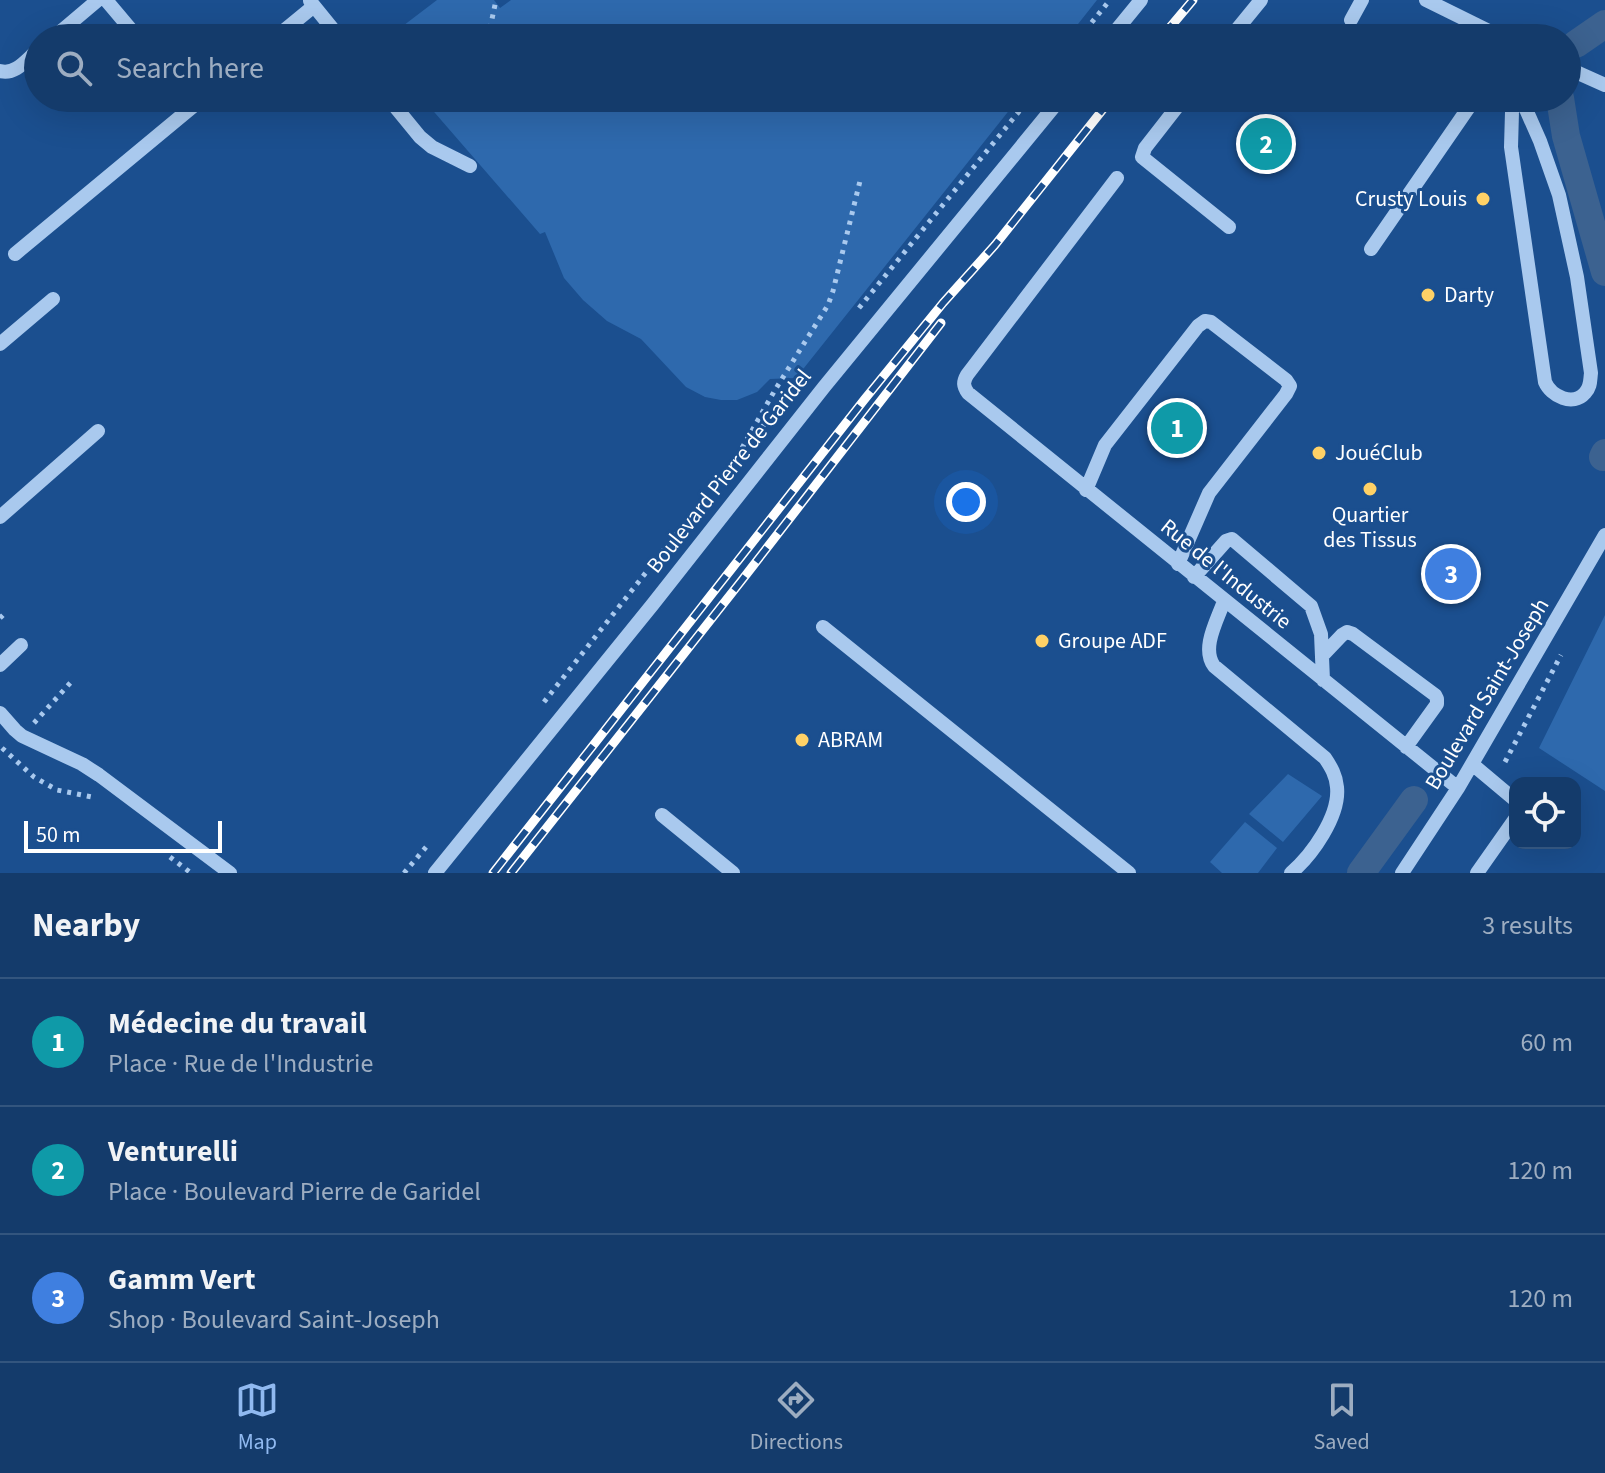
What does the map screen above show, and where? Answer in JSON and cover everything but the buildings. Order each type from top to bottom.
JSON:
[{"type":"street","points":[[70,24],[98,0]]},
{"type":"street","points":[[106,0],[126,24]]},
{"type":"street","points":[[1121,24],[1141,0]]},
{"type":"street","points":[[1241,24],[1261,0]]},
{"type":"street","points":[[1351,20],[1362,0]]},
{"type":"street","points":[[1426,0],[1466,24]]},
{"type":"street","points":[[289,24],[311,3],[328,24]]},
{"type":"street","points":[[0,71],[12,72],[24,62]]},
{"type":"street","points":[[1581,74],[1605,85]]},
{"type":"street","points":[[15,254],[186,112]]},
{"type":"street","points":[[399,112],[432,147],[470,166]]},
{"type":"street","name":"Boulevard Pierre de Garidel","points":[[435,873],[824,387],[1050,112]]},
{"type":"street","points":[[1173,112],[1145,148],[1142,157],[1229,227]]},
{"type":"street","points":[[1371,249],[1466,112]]},
{"type":"street","points":[[1512,112],[1511,147],[1545,382],[1553,394],[1573,399],[1586,393],[1591,373],[1577,277],[1554,179],[1525,112]]},
{"type":"street","name":"Rue de l'Industrie","points":[[1117,178],[967,375],[963,384],[968,393],[1458,788]]},
{"type":"street","points":[[0,344],[53,299]]},
{"type":"street","points":[[1086,490],[1105,445],[1205,321],[1211,322],[1286,380],[1290,386],[1286,394],[1209,493],[1178,564]]},
{"type":"street","points":[[0,517],[98,431]]},
{"type":"street","name":"Boulevard Saint-Joseph","points":[[1402,873],[1458,788],[1605,535]]},
{"type":"street","points":[[1194,577],[1226,541],[1232,539],[1311,606],[1321,634],[1323,680]]},
{"type":"street","points":[[1224,601],[1208,647],[1208,657],[1214,666],[1325,758],[1335,775],[1337,799],[1326,829],[1308,856],[1291,873]]},
{"type":"street","points":[[823,627],[1129,873]]},
{"type":"street","points":[[1322,656],[1342,635],[1347,632],[1353,634],[1435,695],[1437,704],[1406,747]]},
{"type":"street","points":[[0,665],[21,645]]},
{"type":"street","points":[[0,714],[18,733],[89,768],[230,873]]},
{"type":"street","points":[[0,737],[18,733]]},
{"type":"street","points":[[1472,764],[1509,795]]},
{"type":"street","points":[[662,815],[733,873]]},
{"type":"street","points":[[1477,873],[1509,828]]},
{"type":"path","points":[[491,24],[496,0]]},
{"type":"path","points":[[1090,24],[1110,0]]},
{"type":"path","points":[[852,317],[1019,112]]},
{"type":"path","points":[[736,460],[828,305],[860,181]]},
{"type":"path","points":[[541,706],[784,401]]},
{"type":"path","points":[[0,618],[6,612]]},
{"type":"path","points":[[1505,762],[1562,654]]},
{"type":"path","points":[[18,733],[72,681]]},
{"type":"path","points":[[0,746],[34,777],[57,790],[92,796],[104,806]]},
{"type":"path","points":[[404,873],[434,839]]},
{"type":"path","points":[[166,854],[191,873]]},
{"type":"shaded area","points":[[437,0],[494,0],[500,8],[511,0],[1097,0],[1078,24],[405,24]]},
{"type":"shaded area","points":[[434,112],[1008,112],[796,378],[770,379],[757,392],[737,400],[705,397],[686,387],[641,339],[607,321],[564,278],[545,232],[540,234]]},
{"type":"shaded area","points":[[1605,615],[1605,791],[1539,748]]},
{"type":"shaded area","points":[[1288,774],[1322,796],[1283,842],[1249,814]]},
{"type":"shaded area","points":[[1245,822],[1277,848],[1258,873],[1222,873],[1210,862]]},
{"type":"waterway","points":[[1581,41],[1605,24]]},
{"type":"waterway","points":[[1562,112],[1566,136],[1605,272]]},
{"type":"waterway","points":[[1603,457],[1605,453]]},
{"type":"waterway","points":[[1361,873],[1414,800]]},
{"type":"railway","points":[[1173,24],[1193,0]]},
{"type":"railway","points":[[493,873],[864,400],[995,245],[1101,112]]},
{"type":"railway","points":[[511,873],[941,323]]},
{"type":"place","name":"Venturelli","points":[[1266,144]]},
{"type":"place","name":"Crusty Louis","points":[[1483,199]]},
{"type":"place","name":"Darty","points":[[1428,295]]},
{"type":"place","name":"Médecine du travail","points":[[1177,428]]},
{"type":"place","name":"JouéClub","points":[[1319,453]]},
{"type":"place","name":"Quartier des Tissus","points":[[1370,489]]},
{"type":"place","name":"Gamm Vert","points":[[1451,574]]},
{"type":"place","name":"Groupe ADF","points":[[1042,641]]},
{"type":"place","name":"ABRAM","points":[[802,740]]}]
